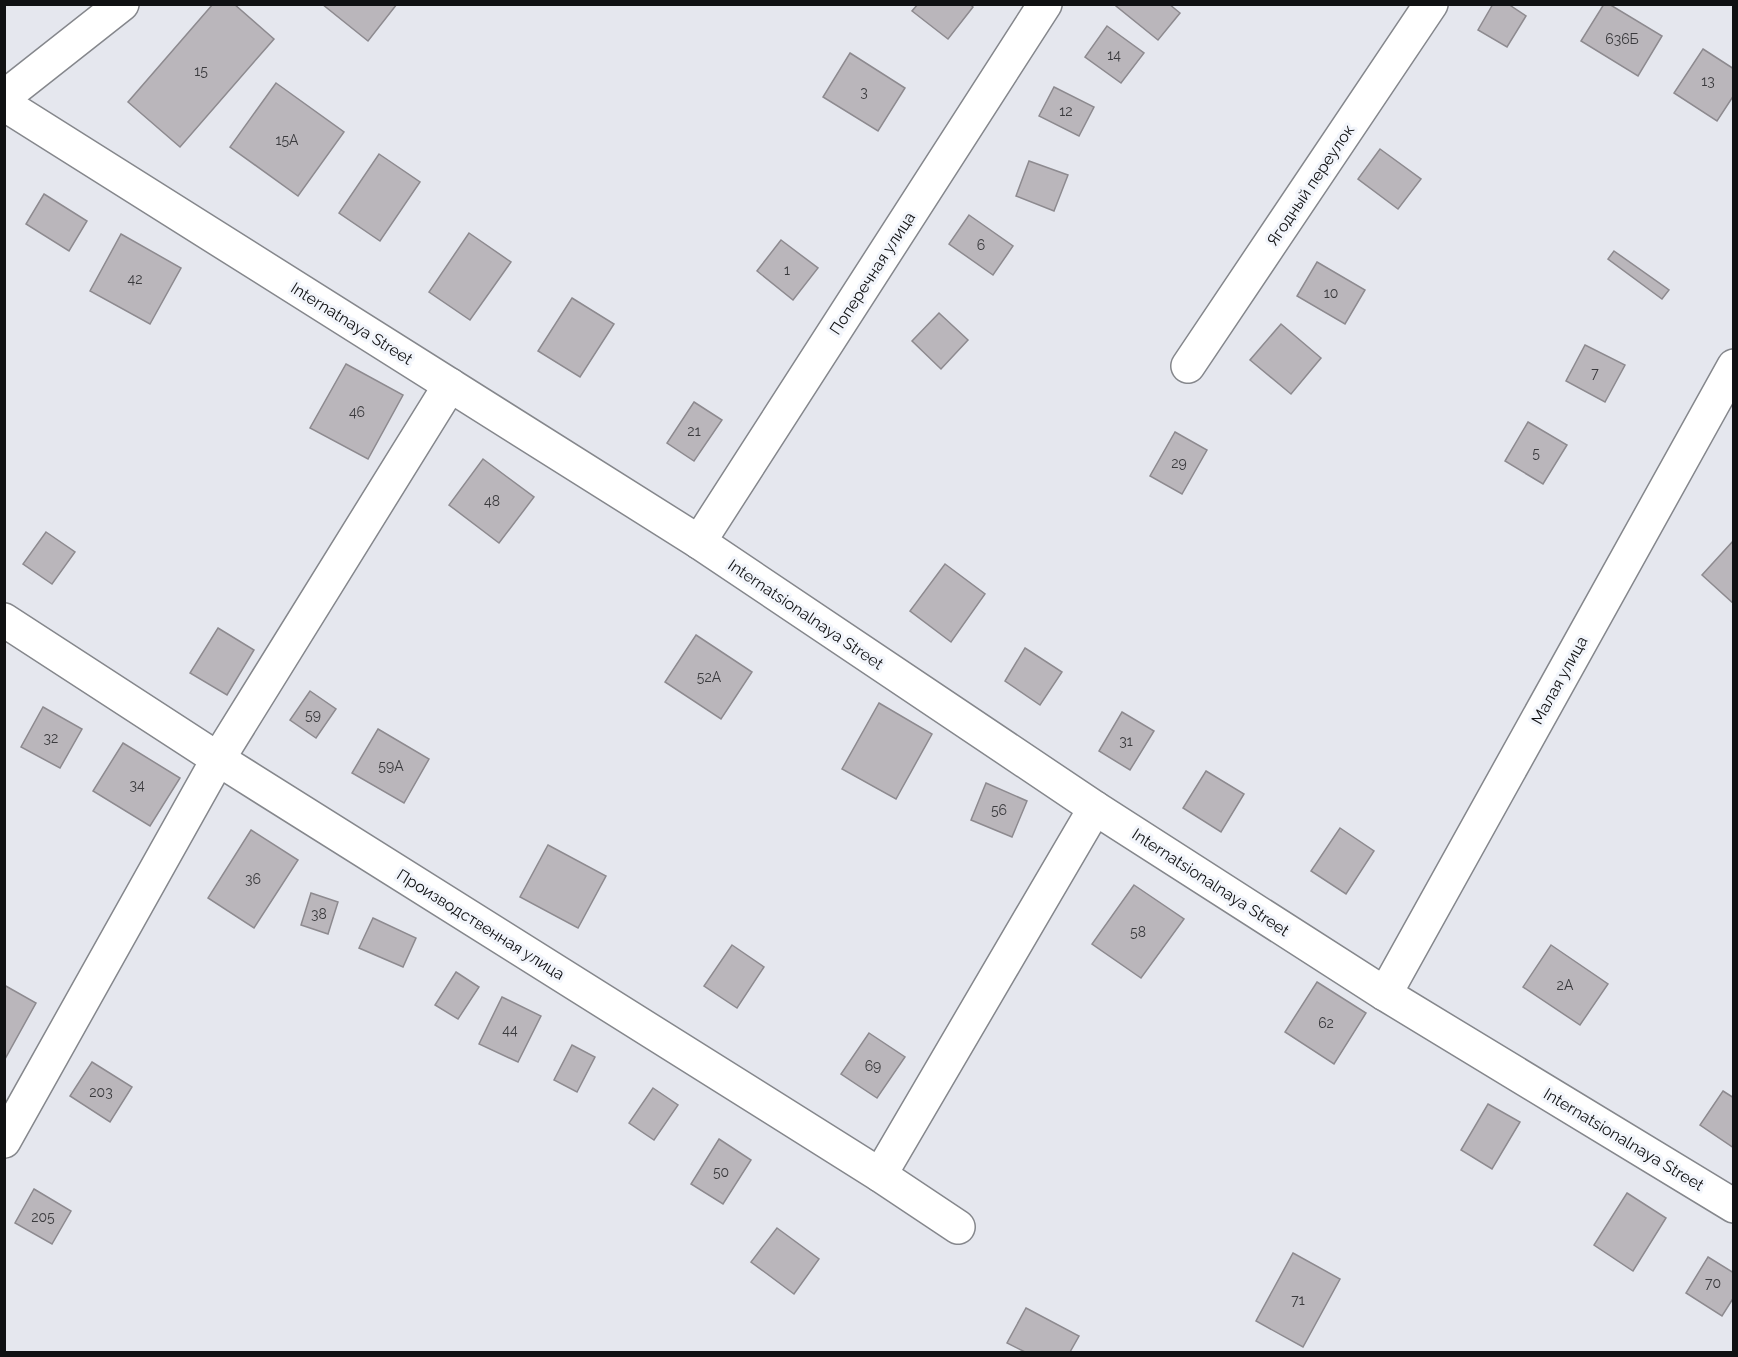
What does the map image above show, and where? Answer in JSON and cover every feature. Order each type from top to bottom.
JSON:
[{"type":"street","points":[[4,97],[122,4]]},
{"type":"street","name":"Поперечная улица","points":[[699,542],[1045,4]]},
{"type":"street","name":"Ягодный переулок","points":[[1188,366],[1431,4]]},
{"type":"street","name":"Internatnaya Street","points":[[4,104],[699,542]]},
{"type":"street","name":"Малая улица","points":[[1385,994],[1734,366]]},
{"type":"street","points":[[4,1140],[218,759],[450,385]]},
{"type":"street","name":"Internatsionalnaya Street","points":[[699,542],[1095,808],[1385,994],[1734,1206]]},
{"type":"street","name":"Производственная улица","points":[[4,620],[218,759],[880,1174],[958,1227]]},
{"type":"street","points":[[880,1174],[1095,808]]},
{"type":"building","points":[[213,4],[234,4],[274,39],[180,147],[128,102]]},
{"type":"building","points":[[322,4],[397,4],[368,41]]},
{"type":"building","points":[[918,4],[970,4],[973,7],[948,39],[912,11]]},
{"type":"building","points":[[1117,4],[1169,4],[1180,13],[1158,40],[1116,6]]},
{"type":"building","points":[[1493,4],[1508,4],[1526,16],[1507,47],[1478,30]]},
{"type":"building","points":[[1604,4],[1609,4],[1662,36],[1638,76],[1581,41]]},
{"type":"building","points":[[1107,26],[1144,53],[1121,83],[1085,57]]},
{"type":"building","points":[[1703,49],[1734,69],[1734,95],[1717,121],[1674,93]]},
{"type":"building","points":[[850,53],[905,88],[878,131],[823,97]]},
{"type":"building","points":[[276,83],[344,132],[298,196],[230,147]]},
{"type":"building","points":[[1054,87],[1094,107],[1079,136],[1039,116]]},
{"type":"building","points":[[1380,149],[1421,179],[1398,209],[1358,179]]},
{"type":"building","points":[[379,154],[420,182],[380,241],[339,213]]},
{"type":"building","points":[[1029,161],[1068,175],[1054,211],[1016,196]]},
{"type":"building","points":[[44,194],[87,221],[69,251],[26,224]]},
{"type":"building","points":[[969,215],[1013,246],[993,275],[949,244]]},
{"type":"building","points":[[469,233],[511,262],[470,320],[429,292]]},
{"type":"building","points":[[121,234],[181,268],[150,324],[90,291]]},
{"type":"building","points":[[781,240],[818,268],[793,300],[757,271]]},
{"type":"building","points":[[1614,251],[1669,290],[1662,299],[1608,259]]},
{"type":"building","points":[[1317,262],[1365,290],[1345,324],[1297,296]]},
{"type":"building","points":[[572,298],[614,324],[580,377],[538,351]]},
{"type":"building","points":[[939,313],[968,340],[941,369],[912,341]]},
{"type":"building","points":[[1281,324],[1321,358],[1291,394],[1250,360]]},
{"type":"building","points":[[1585,345],[1625,365],[1605,402],[1566,381]]},
{"type":"building","points":[[346,364],[403,395],[368,459],[310,428]]},
{"type":"building","points":[[694,402],[722,420],[694,461],[667,443]]},
{"type":"building","points":[[1528,422],[1567,445],[1543,484],[1505,461]]},
{"type":"building","points":[[1175,432],[1207,450],[1182,494],[1150,476]]},
{"type":"building","points":[[483,459],[534,497],[499,543],[449,505]]},
{"type":"building","points":[[46,532],[75,552],[52,584],[23,564]]},
{"type":"building","points":[[1734,540],[1734,604],[1702,575]]},
{"type":"building","points":[[945,564],[985,594],[951,642],[910,611]]},
{"type":"building","points":[[218,628],[254,650],[227,695],[190,673]]},
{"type":"building","points":[[696,635],[752,672],[721,719],[665,682]]},
{"type":"building","points":[[1025,648],[1062,672],[1040,705],[1005,681]]},
{"type":"building","points":[[310,691],[336,709],[316,738],[290,720]]},
{"type":"building","points":[[879,703],[932,734],[896,799],[842,769]]},
{"type":"building","points":[[43,707],[82,729],[60,768],[21,747]]},
{"type":"building","points":[[1122,712],[1154,731],[1130,770],[1099,751]]},
{"type":"building","points":[[378,729],[429,759],[404,803],[352,773]]},
{"type":"building","points":[[123,743],[180,778],[150,826],[93,791]]},
{"type":"building","points":[[1206,771],[1244,794],[1221,832],[1183,808]]},
{"type":"building","points":[[986,783],[1027,801],[1012,837],[971,820]]},
{"type":"building","points":[[1340,828],[1374,851],[1346,894],[1311,871]]},
{"type":"building","points":[[251,830],[298,860],[254,928],[208,898]]},
{"type":"building","points":[[548,845],[606,876],[578,928],[520,897]]},
{"type":"building","points":[[1134,885],[1184,919],[1141,978],[1092,944]]},
{"type":"building","points":[[311,893],[338,902],[328,934],[301,925]]},
{"type":"building","points":[[373,918],[416,938],[403,967],[359,948]]},
{"type":"building","points":[[732,945],[764,967],[737,1008],[704,986]]},
{"type":"building","points":[[1551,945],[1608,984],[1580,1025],[1523,987]]},
{"type":"building","points":[[456,972],[479,987],[458,1019],[435,1005]]},
{"type":"building","points":[[1317,982],[1366,1013],[1334,1064],[1285,1032]]},
{"type":"building","points":[[4,985],[36,1003],[5,1059],[4,1059]]},
{"type":"building","points":[[502,997],[541,1016],[518,1062],[479,1044]]},
{"type":"building","points":[[869,1033],[905,1057],[877,1098],[841,1074]]},
{"type":"building","points":[[572,1045],[595,1057],[577,1092],[554,1080]]},
{"type":"building","points":[[92,1062],[132,1087],[110,1122],[70,1096]]},
{"type":"building","points":[[653,1088],[678,1105],[654,1140],[629,1123]]},
{"type":"building","points":[[1723,1091],[1734,1098],[1734,1148],[1700,1125]]},
{"type":"building","points":[[1488,1104],[1520,1122],[1492,1169],[1461,1150]]},
{"type":"building","points":[[719,1139],[751,1160],[723,1204],[691,1184]]},
{"type":"building","points":[[34,1189],[71,1211],[52,1244],[15,1223]]},
{"type":"building","points":[[1627,1193],[1666,1218],[1633,1271],[1594,1245]]},
{"type":"building","points":[[777,1228],[819,1259],[794,1294],[751,1262]]},
{"type":"building","points":[[1293,1253],[1340,1279],[1303,1347],[1256,1321]]},
{"type":"building","points":[[1708,1257],[1734,1273],[1734,1297],[1722,1316],[1686,1293]]},
{"type":"building","points":[[1026,1308],[1079,1336],[1070,1352],[1025,1352],[1007,1343]]}]
